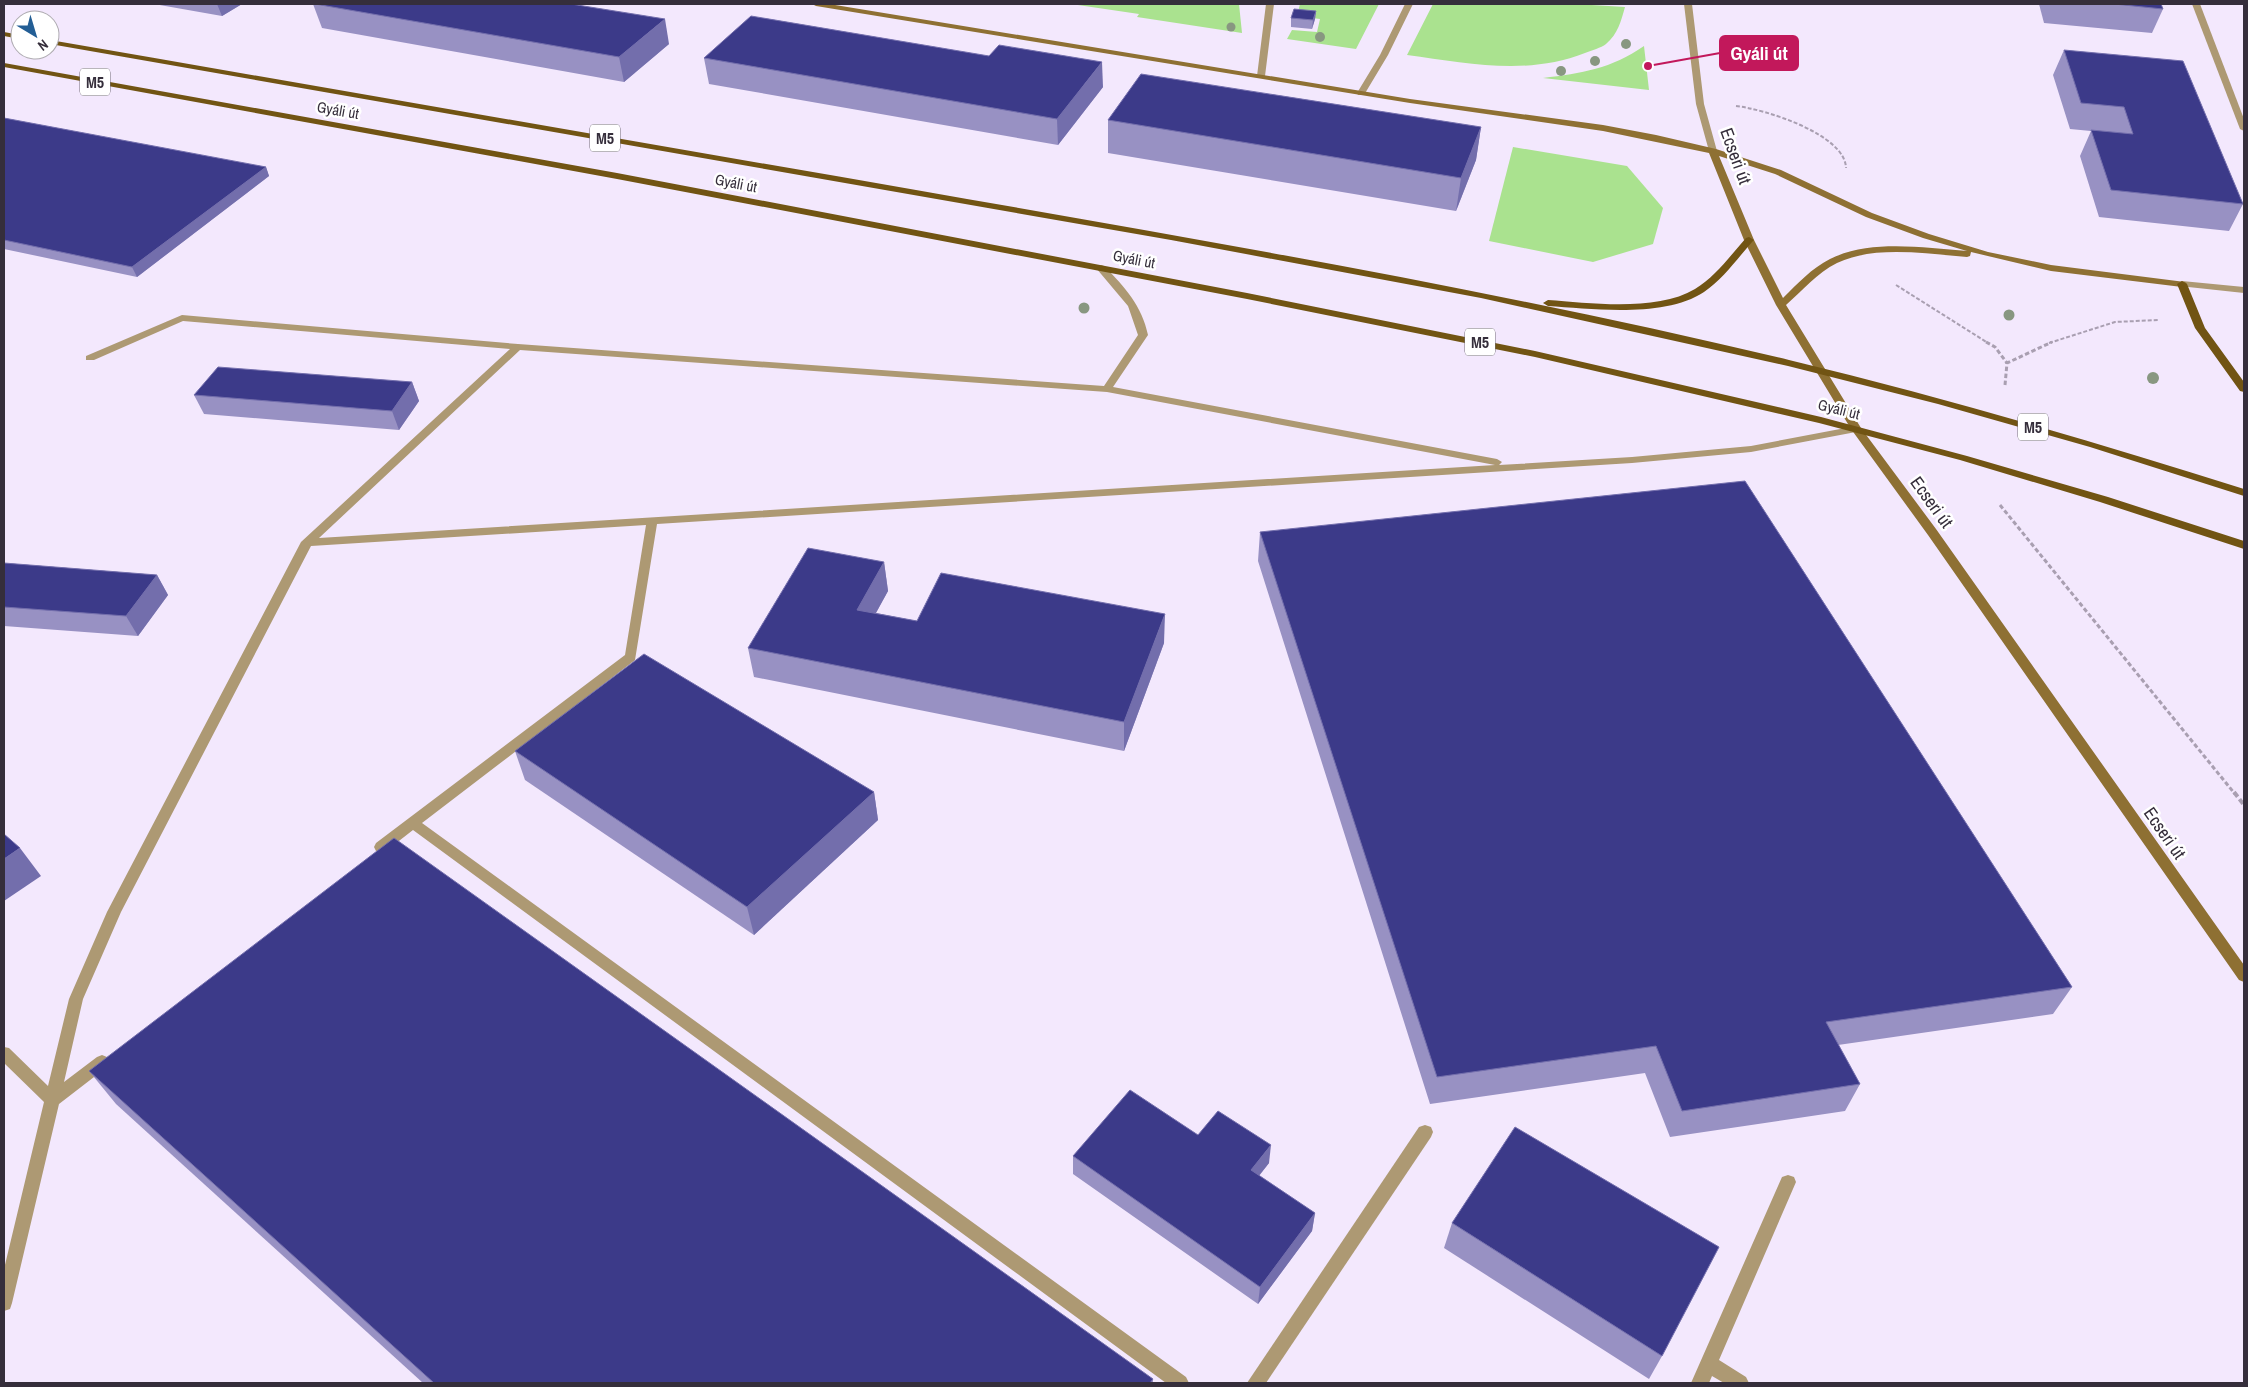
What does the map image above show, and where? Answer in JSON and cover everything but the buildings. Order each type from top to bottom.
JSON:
[{"type":"main road","name":"Gyáli út","points":[[60,44],[1160,235],[1508,301],[1819,369],[2058,433],[2244,493]]},
{"type":"main road","name":"Gyáli út","points":[[4,66],[551,163],[1365,318],[1645,377],[1856,429],[2169,520],[2244,546]]},
{"type":"main road","points":[[1508,301],[1601,306],[1668,302],[1691,296],[1708,284],[1749,240]]},
{"type":"main road","points":[[2182,284],[2200,328],[2244,389]]},
{"type":"main road","points":[[2169,520],[2244,552]]},
{"type":"street","points":[[816,4],[1361,92],[1603,128],[1713,151],[1778,172],[1869,214],[1926,236],[1986,254],[2051,268],[2244,290]]},
{"type":"street","points":[[1261,76],[1270,4]]},
{"type":"street","points":[[1361,92],[1384,55],[1409,4]]},
{"type":"street","name":"Ecseri út","points":[[1688,4],[1700,104],[1713,151],[1749,240],[1782,304],[1819,369],[1856,429],[1932,532],[2244,976]]},
{"type":"street","points":[[2196,4],[2244,129]]},
{"type":"street","points":[[1782,304],[1814,274],[1834,261],[1851,256],[1887,250],[1986,254]]},
{"type":"street","points":[[1101,268],[1132,300],[1141,318],[1143,335],[1107,389]]},
{"type":"street","points":[[90,358],[182,318],[518,347],[1107,389],[1516,466]]},
{"type":"street","points":[[4,1303],[76,999],[114,912],[307,542],[518,347]]},
{"type":"street","points":[[307,542],[1632,460],[1750,449],[1856,429]]},
{"type":"street","points":[[374,853],[631,657],[652,520]]},
{"type":"street","points":[[413,823],[1180,1383]]},
{"type":"street","points":[[52,1100],[115,1052]]},
{"type":"street","points":[[4,1053],[52,1100]]},
{"type":"street","points":[[1256,1383],[1425,1132]]},
{"type":"street","points":[[1700,1383],[1788,1182]]},
{"type":"street","points":[[4,1254],[17,1243]]},
{"type":"street","points":[[1709,1364],[1740,1383]]},
{"type":"path","points":[[1700,104],[1750,106],[1807,128],[1833,145],[1846,158],[1847,173]]},
{"type":"green space","points":[[1071,4],[1239,4],[1242,33],[1137,17],[1139,14]]},
{"type":"green space","points":[[1300,4],[1379,4],[1356,49],[1287,39],[1292,30],[1317,32],[1320,19],[1297,16]]},
{"type":"green space","points":[[1433,4],[1575,4],[1625,7],[1616,32],[1602,47],[1563,60],[1541,64],[1497,66],[1407,55]]},
{"type":"green space","points":[[1644,46],[1649,90],[1543,78],[1596,69],[1620,60]]},
{"type":"green space","points":[[1513,147],[1627,166],[1663,208],[1653,244],[1593,262],[1489,241]]},
{"type":"place","name":"Gyáli út","points":[[1648,66]]}]
